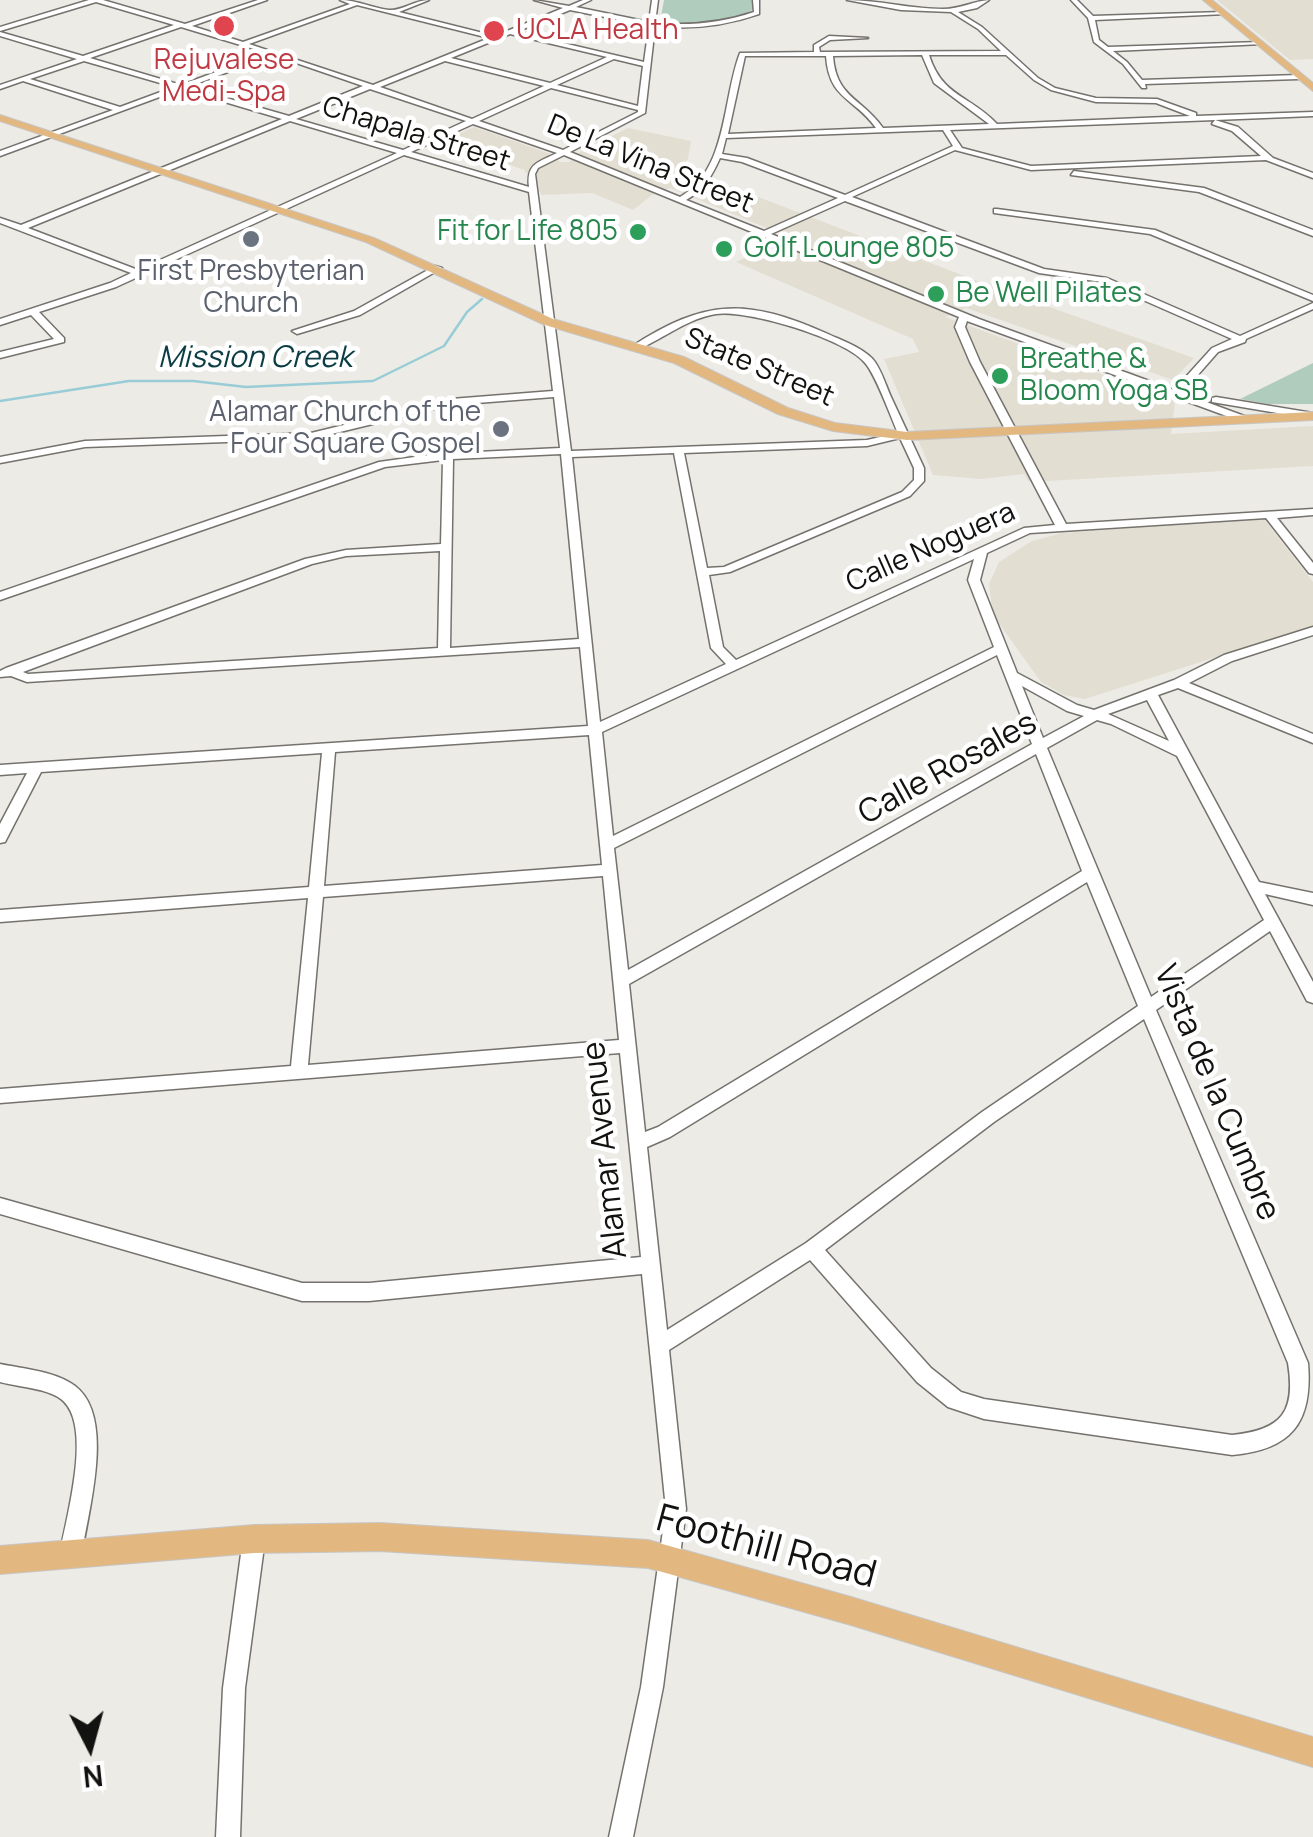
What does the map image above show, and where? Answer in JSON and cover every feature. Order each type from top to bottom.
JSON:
[{"type":"main road","points":[[1207,0],[1313,88]]},
{"type":"main road","name":"State Street","points":[[0,116],[277,208],[438,268],[549,322],[698,368],[783,410],[822,424],[902,436],[1313,416]]},
{"type":"main road","name":"Foothill Road","points":[[0,1560],[254,1538],[516,1544],[672,1559],[1313,1752]]},
{"type":"street","name":"De La Vina Street","points":[[96,0],[274,53],[565,153],[964,316],[1243,419]]},
{"type":"street","points":[[0,32],[96,0]]},
{"type":"street","points":[[0,86],[264,0]]},
{"type":"street","points":[[343,0],[496,38]]},
{"type":"street","points":[[394,12],[426,0]]},
{"type":"street","points":[[537,0],[650,25],[729,24],[758,12],[756,0]]},
{"type":"street","points":[[22,228],[588,0]]},
{"type":"street","points":[[532,190],[532,170],[638,116],[643,109],[655,0]]},
{"type":"street","points":[[850,0],[954,12],[979,6],[986,0]]},
{"type":"street","points":[[1074,0],[1091,18],[1096,41],[1125,63],[1157,102]]},
{"type":"street","points":[[244,44],[357,3]]},
{"type":"street","points":[[954,12],[980,28],[1041,83],[1106,101],[1157,102],[1205,118],[1235,129],[1267,158],[1313,176]]},
{"type":"street","points":[[1091,18],[1223,14]]},
{"type":"street","name":"Chapala Street","points":[[0,32],[178,88],[532,190]]},
{"type":"street","points":[[510,32],[647,65]]},
{"type":"street","points":[[817,52],[816,46],[823,40],[865,38]]},
{"type":"street","points":[[1104,49],[1260,44]]},
{"type":"street","points":[[680,200],[701,184],[717,155],[740,56],[749,52],[1006,54]]},
{"type":"street","points":[[829,52],[829,73],[836,88],[881,130]]},
{"type":"street","points":[[0,154],[274,53]]},
{"type":"street","points":[[925,54],[940,88],[986,116],[994,126]]},
{"type":"street","points":[[0,322],[34,313],[138,272],[613,57]]},
{"type":"street","points":[[445,59],[643,109]]},
{"type":"street","points":[[1140,82],[1298,77]]},
{"type":"street","points":[[23,79],[119,109]]},
{"type":"street","points":[[723,136],[1313,114]]},
{"type":"street","points":[[945,128],[954,148]]},
{"type":"street","points":[[763,235],[954,148],[1031,168],[1193,188],[1313,233]]},
{"type":"street","points":[[717,155],[744,160],[1047,272],[1104,280],[1242,340]]},
{"type":"street","points":[[1031,168],[1267,158]]},
{"type":"street","name":"Alamar Avenue","points":[[532,190],[565,453],[676,1510],[652,1686],[621,1837]]},
{"type":"street","points":[[997,211],[1144,230],[1313,298]]},
{"type":"street","points":[[0,220],[138,272]]},
{"type":"street","points":[[297,330],[365,310],[400,286],[438,268]]},
{"type":"street","points":[[1178,392],[1213,352],[1313,306]]},
{"type":"street","points":[[636,347],[714,311],[743,309],[766,314],[868,360],[920,475],[912,490],[726,570],[701,572]]},
{"type":"street","points":[[0,355],[61,340],[34,313]]},
{"type":"street","points":[[964,316],[960,323],[964,338],[1062,526]]},
{"type":"street","name":"De La Vina Street","points":[[1178,392],[1313,416]]},
{"type":"street","points":[[0,460],[84,444],[311,436],[451,402],[557,394]]},
{"type":"street","points":[[1199,403],[1205,420]]},
{"type":"street","points":[[806,444],[821,438],[822,424]]},
{"type":"street","points":[[0,596],[363,470],[399,461],[867,443],[902,436]]},
{"type":"street","points":[[678,450],[717,648],[735,666]]},
{"type":"street","points":[[444,652],[448,458]]},
{"type":"street","points":[[1028,530],[1046,496]]},
{"type":"street","name":"Calle Noguera","points":[[594,730],[1028,530],[1313,512]]},
{"type":"street","points":[[1270,515],[1313,572]]},
{"type":"street","points":[[5,673],[309,561],[346,553],[444,547]]},
{"type":"street","name":"Vista de la Cumbre","points":[[812,1248],[924,1376],[965,1404],[1232,1445],[1266,1441],[1279,1434],[1298,1410],[1298,1363],[1090,873],[974,580],[982,552]]},
{"type":"street","name":"Calle Rosales","points":[[621,981],[1097,714],[1178,683],[1228,658],[1313,631]]},
{"type":"street","points":[[5,673],[26,678],[584,643]]},
{"type":"street","points":[[605,846],[1000,648]]},
{"type":"street","points":[[1014,676],[1049,698],[1097,714],[1183,754]]},
{"type":"street","points":[[1178,683],[1313,738]]},
{"type":"street","points":[[1150,693],[1313,997]]},
{"type":"street","points":[[0,770],[594,730]]},
{"type":"street","points":[[299,1073],[329,747]]},
{"type":"street","points":[[0,838],[37,767]]},
{"type":"street","points":[[0,916],[608,870]]},
{"type":"street","points":[[639,1142],[664,1132],[1090,873]]},
{"type":"street","points":[[1256,887],[1313,899]]},
{"type":"street","points":[[658,1346],[812,1248],[988,1117],[1274,922]]},
{"type":"street","points":[[0,1096],[628,1046]]},
{"type":"street","points":[[0,1206],[302,1292],[370,1292],[650,1265]]},
{"type":"street","points":[[0,1373],[59,1389],[84,1408],[86,1452],[71,1552]]},
{"type":"street","points":[[228,1837],[234,1688],[254,1538]]},
{"type":"shaded area","points":[[1217,0],[1313,0],[1313,59],[1290,60]]},
{"type":"shaded area","points":[[474,127],[548,153],[560,162],[569,162],[580,152],[628,128],[691,141],[688,159],[673,177],[714,180],[1001,290],[1194,358],[1173,380],[966,308],[945,317],[1175,401],[1171,434],[1313,426],[1313,466],[1029,482],[1024,474],[981,479],[933,475],[884,359],[919,352],[913,339],[736,262],[789,237],[670,188],[652,195],[633,210],[592,193],[542,195],[524,170],[444,141]]},
{"type":"shaded area","points":[[1263,518],[1313,582],[1313,626],[1085,699],[1064,695],[1041,682],[993,615],[989,584],[999,562],[1032,541],[1062,533]]},
{"type":"green space","points":[[664,0],[752,0],[755,9],[721,24],[665,24],[660,22]]},
{"type":"green space","points":[[1313,363],[1313,404],[1268,404],[1240,399]]},
{"type":"waterway","name":"Mission Creek","points":[[0,401],[129,381],[193,381],[246,387],[373,381],[444,346],[467,312],[482,299]]},
{"type":"place","name":"Rejuvalese Medi-Spa","points":[[224,26]]},
{"type":"place","name":"UCLA Health","points":[[494,31]]},
{"type":"place","name":"Fit for Life 805","points":[[638,232]]},
{"type":"place","name":"First Presbyterian Church","points":[[251,239]]},
{"type":"place","name":"Golf Lounge 805","points":[[724,249]]},
{"type":"place","name":"Be Well Pilates","points":[[936,294]]},
{"type":"place","name":"Breathe & Bloom Yoga SB","points":[[1000,376]]},
{"type":"place","name":"Alamar Church of the Four Square Gospel","points":[[501,429]]}]
